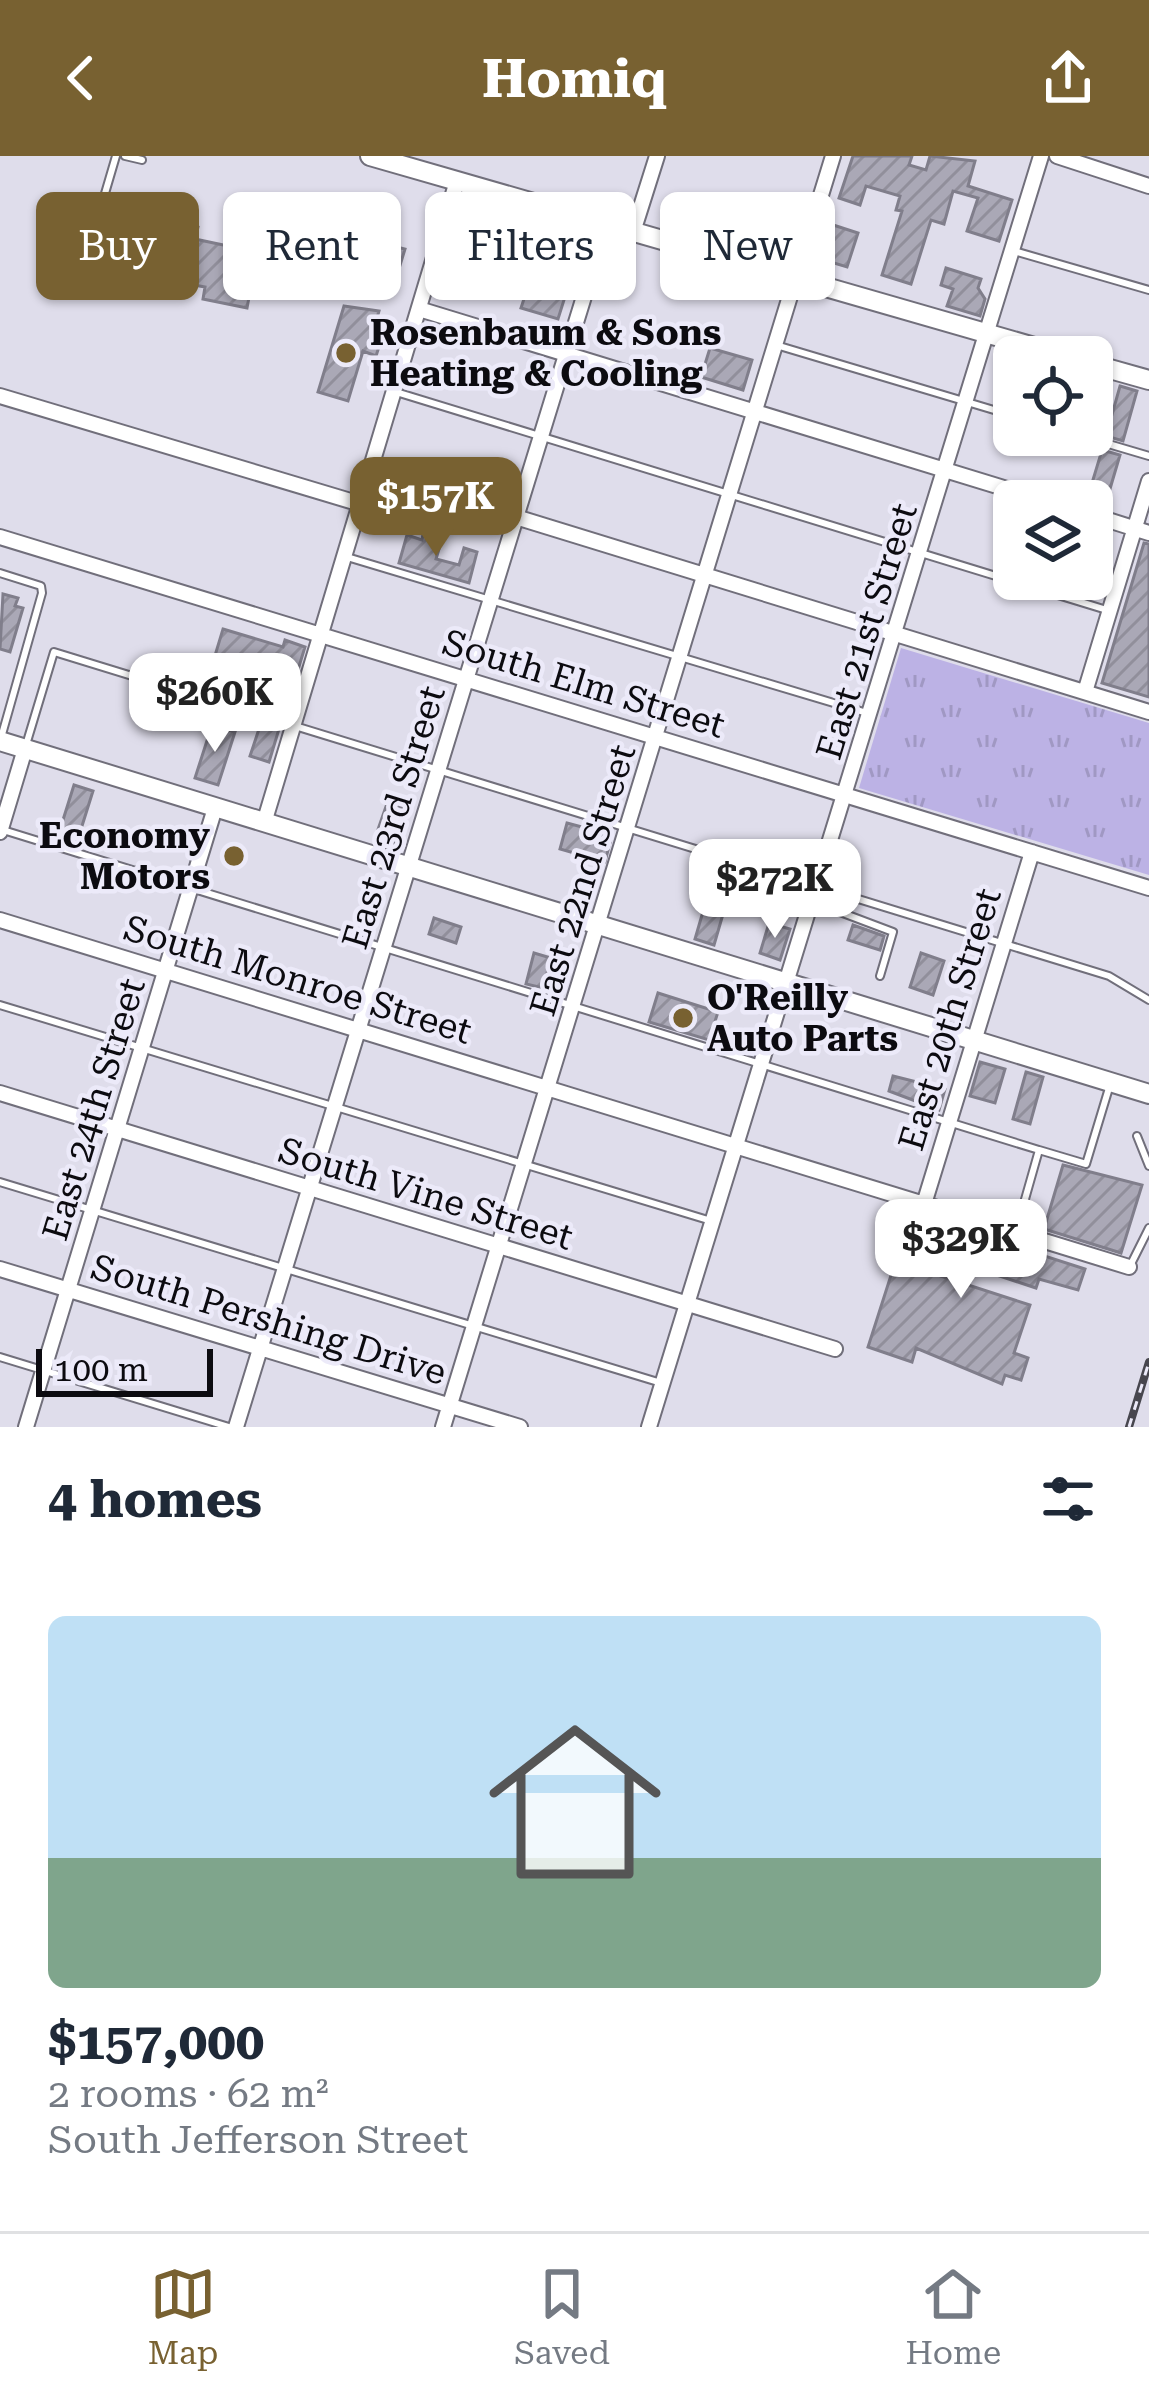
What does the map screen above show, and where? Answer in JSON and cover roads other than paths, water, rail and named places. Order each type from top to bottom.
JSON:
[{"type":"main road","points":[[370,156],[492,192]]},
{"type":"main road","points":[[835,291],[995,336]]},
{"type":"main road","points":[[1113,370],[1149,380]]},
{"type":"main road","points":[[0,741],[1149,1094]]},
{"type":"street","points":[[636,222],[657,156]]},
{"type":"street","name":"East 22nd Street","points":[[822,192],[833,156]]},
{"type":"street","name":"East 21st Street","points":[[649,1427],[1042,156]]},
{"type":"street","points":[[1057,156],[1149,186]]},
{"type":"street","points":[[264,823],[374,473],[457,182]]},
{"type":"street","name":"East 23rd Street","points":[[233,1427],[411,868],[582,300]]},
{"type":"street","name":"East 22nd Street","points":[[443,1427],[789,300]]},
{"type":"street","points":[[419,309],[993,485]]},
{"type":"street","points":[[0,395],[364,505]]},
{"type":"street","points":[[374,473],[1149,712]]},
{"type":"street","points":[[1085,692],[1142,531],[1149,481]]},
{"type":"street","points":[[1113,522],[1142,531]]},
{"type":"street","name":"South Elm Street","points":[[0,536],[1149,888]]},
{"type":"street","points":[[0,830],[25,749]]},
{"type":"street","name":"East 24th Street","points":[[26,1427],[215,808]]},
{"type":"street","name":"East 20th Street","points":[[923,1204],[1032,852]]},
{"type":"street","name":"South Monroe Street","points":[[0,920],[1129,1267]]},
{"type":"street","name":"South Vine Street","points":[[0,1093],[836,1348]]},
{"type":"street","name":"South Pershing Drive","points":[[0,1269],[520,1427]]},
{"type":"lane","points":[[108,192],[121,156],[142,160]]},
{"type":"lane","points":[[1013,250],[1149,290]]},
{"type":"lane","points":[[775,345],[993,410]]},
{"type":"lane","points":[[396,392],[1110,611]]},
{"type":"lane","points":[[1113,445],[1149,456]]},
{"type":"lane","points":[[347,557],[871,714]]},
{"type":"lane","points":[[0,573],[41,586],[42,593],[0,741]]},
{"type":"lane","points":[[25,749],[54,652],[1109,976],[1149,1000]]},
{"type":"lane","points":[[0,830],[1086,1164],[1111,1082]]},
{"type":"lane","points":[[840,912],[893,932],[880,976]]},
{"type":"lane","points":[[0,1005],[711,1221]]},
{"type":"lane","points":[[1137,1136],[1149,1166]]},
{"type":"lane","points":[[1016,1233],[1039,1150]]},
{"type":"lane","points":[[0,1182],[662,1383]]},
{"type":"lane","points":[[1129,1267],[1141,1254],[1149,1228]]},
{"type":"lane","points":[[0,1357],[233,1427]]},
{"type":"railway","points":[[1129,1427],[1149,1362]]},
{"type":"place","name":"Rosenbaum & Sons Heating & Cooling","points":[[346,353]]},
{"type":"place","name":"Economy Motors","points":[[234,856]]},
{"type":"place","name":"O'Reilly Auto Parts","points":[[683,1018]]}]
